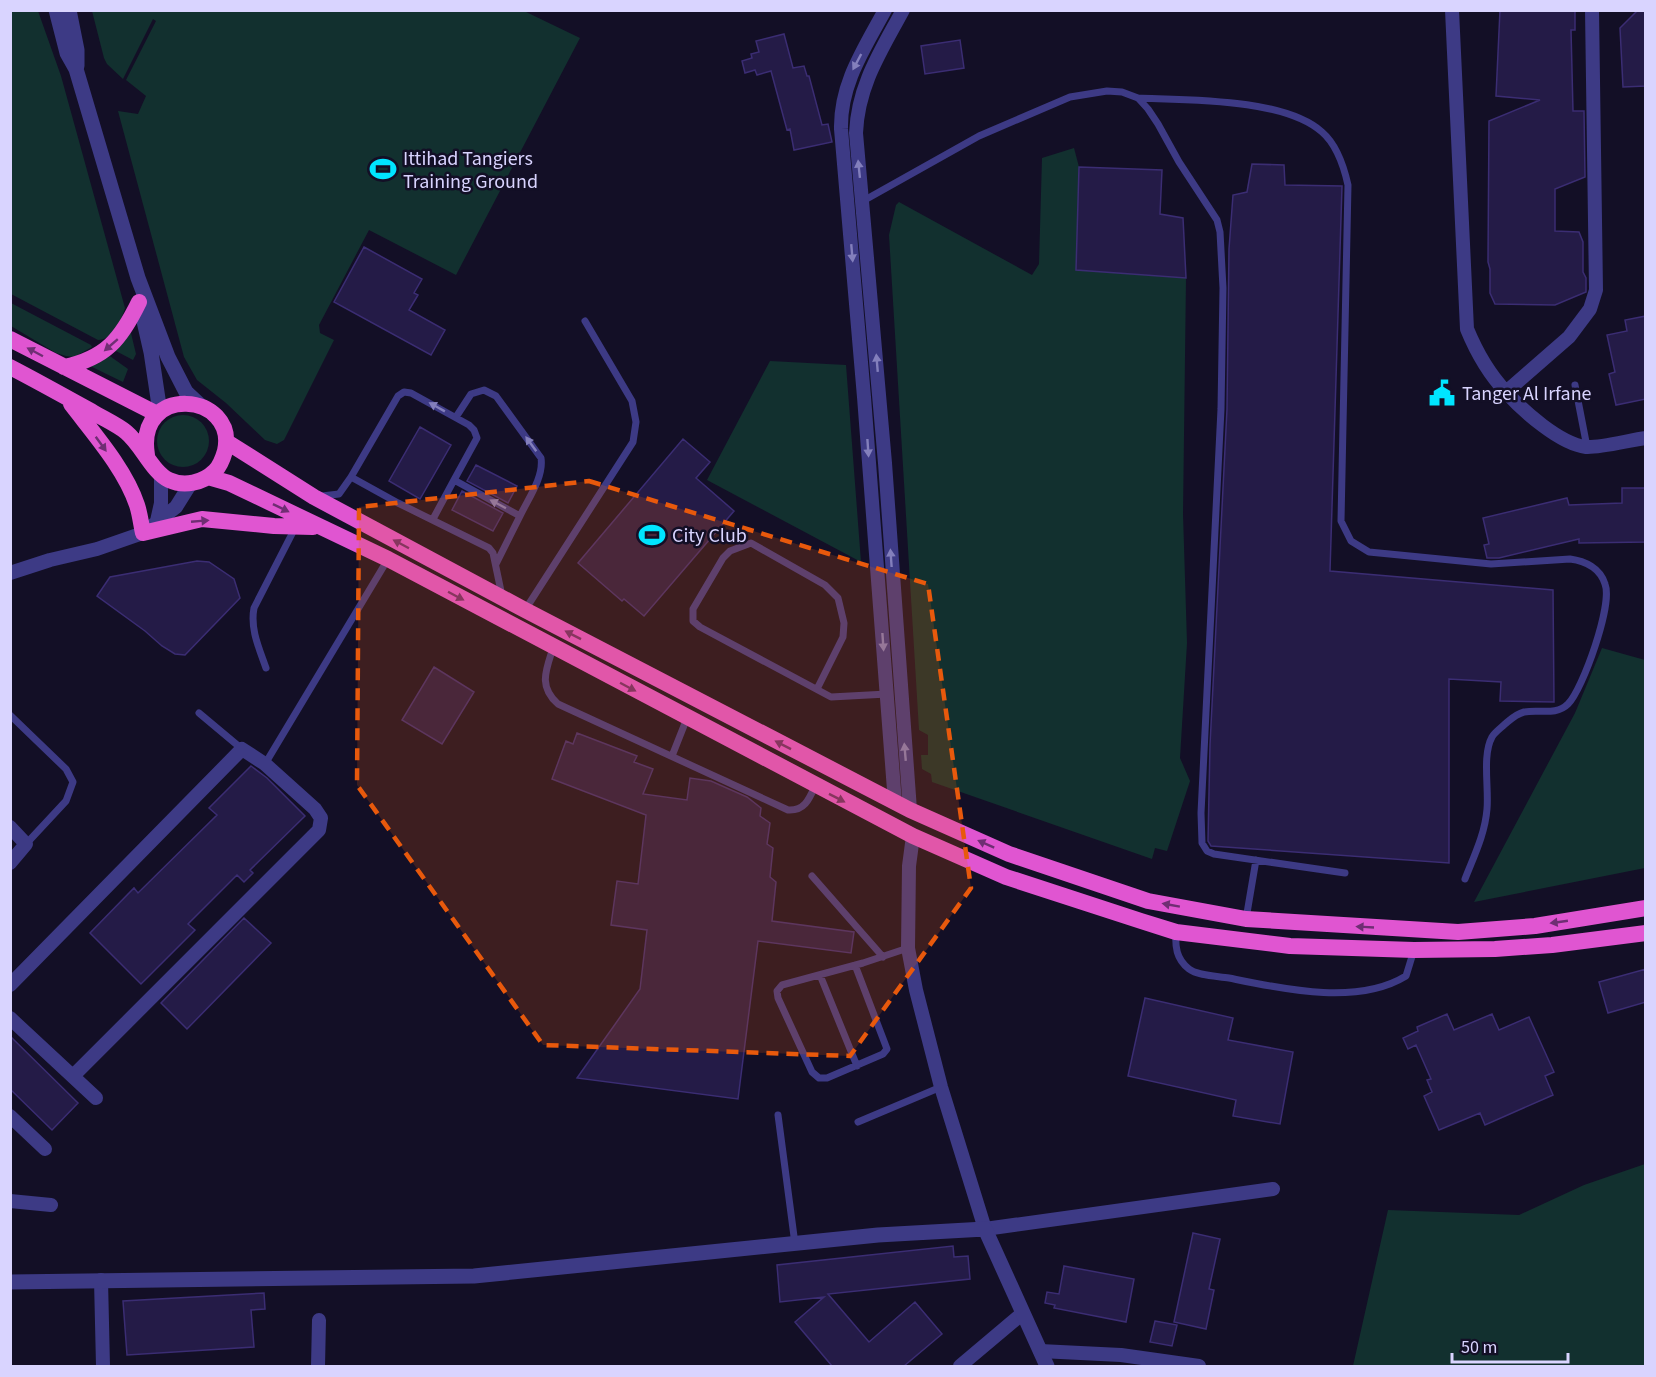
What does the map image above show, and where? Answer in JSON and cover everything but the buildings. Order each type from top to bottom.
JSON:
[{"type":"highway","points":[[64,367],[93,357],[113,344],[131,320],[139,302]]},
{"type":"highway","points":[[10,339],[158,413]]},
{"type":"highway","points":[[10,367],[126,432],[161,475],[170,480],[191,483],[208,477],[224,458],[227,442],[220,422],[212,412],[192,403],[174,404],[158,413],[150,423],[145,444],[147,455]]},
{"type":"highway","points":[[66,397],[119,471],[137,506],[143,533],[202,519],[274,526],[320,527]]},
{"type":"highway","points":[[227,442],[314,497],[902,807],[1009,854],[1148,901],[1246,919],[1458,932],[1535,926],[1646,908]]},
{"type":"highway","points":[[208,477],[229,483],[388,560],[913,836],[1006,878],[1176,932],[1290,946],[1414,951],[1529,946],[1646,933]]},
{"type":"street","points":[[56,10],[67,53],[76,69],[138,278],[177,377],[186,392],[201,406]]},
{"type":"street","points":[[69,10],[77,50],[76,69]]},
{"type":"street","points":[[885,10],[850,75],[842,101],[840,122],[887,694],[902,807]]},
{"type":"street","points":[[902,807],[885,463],[856,132],[860,97],[866,80],[903,10]]},
{"type":"street","points":[[1452,10],[1467,329],[1475,348],[1506,392],[1543,426],[1571,443],[1587,447],[1646,438]]},
{"type":"street","points":[[1506,392],[1569,337],[1590,309],[1596,290],[1592,10]]},
{"type":"street","points":[[138,278],[139,302],[151,352],[158,413]]},
{"type":"street","points":[[157,521],[161,503],[161,475]]},
{"type":"street","points":[[10,573],[50,560],[97,549],[143,533],[176,507],[191,483]]},
{"type":"street","points":[[10,985],[242,749],[265,764],[315,809],[321,818],[319,830],[73,1076]]},
{"type":"street","points":[[10,827],[26,844],[10,863]]},
{"type":"street","points":[[913,836],[909,866],[908,948],[916,990],[941,1087],[986,1229],[1047,1366]]},
{"type":"street","points":[[10,1018],[96,1098]]},
{"type":"street","points":[[10,1116],[45,1149]]},
{"type":"street","points":[[10,1282],[474,1276],[921,1232],[986,1229],[1274,1189]]},
{"type":"street","points":[[10,1201],[51,1205]]},
{"type":"street","points":[[101,1280],[103,1366]]},
{"type":"street","points":[[960,1366],[1023,1313]]},
{"type":"street","points":[[318,1366],[319,1320]]},
{"type":"street","points":[[1040,1351],[1121,1355],[1199,1366]]},
{"type":"lane","points":[[863,201],[979,136],[1070,97],[1107,91],[1122,92],[1138,98],[1260,107],[1307,121],[1330,141],[1345,172],[1348,185],[1341,521],[1351,541],[1369,552],[1491,564],[1580,560],[1592,566],[1605,584],[1607,596],[1596,647],[1574,696],[1567,705],[1559,710],[1524,712],[1516,715],[1494,734],[1488,746],[1485,823],[1482,837],[1465,879]]},
{"type":"lane","points":[[1138,98],[1158,124],[1179,162],[1217,220],[1220,232],[1223,288],[1221,409],[1201,813],[1203,843],[1208,851],[1215,854],[1345,873]]},
{"type":"lane","points":[[525,610],[633,442],[636,422],[632,401],[585,321]]},
{"type":"lane","points":[[1575,385],[1587,447]]},
{"type":"lane","points":[[456,417],[471,394],[484,390],[496,396],[541,458],[539,476],[496,564]]},
{"type":"lane","points":[[314,497],[336,495],[342,491],[398,396],[404,392],[411,393],[470,425],[477,438],[433,519]]},
{"type":"lane","points":[[351,477],[489,548],[493,553],[503,598]]},
{"type":"lane","points":[[454,480],[520,516]]},
{"type":"lane","points":[[266,668],[252,620],[254,608],[296,526]]},
{"type":"lane","points":[[817,689],[843,637],[844,623],[838,597],[825,585],[751,543],[730,550],[693,609],[693,621],[700,627],[831,697],[887,694]]},
{"type":"lane","points":[[265,764],[388,560]]},
{"type":"lane","points":[[553,648],[544,678],[546,690],[558,704],[788,810],[805,806],[815,786]]},
{"type":"lane","points":[[199,713],[242,749]]},
{"type":"lane","points":[[10,715],[66,769],[73,782],[66,801],[26,844]]},
{"type":"lane","points":[[672,756],[687,718]]},
{"type":"lane","points":[[1246,919],[1256,860]]},
{"type":"lane","points":[[812,876],[883,957]]},
{"type":"lane","points":[[1176,932],[1177,954],[1191,970],[1292,990],[1367,991],[1395,983],[1406,976],[1414,951]]},
{"type":"lane","points":[[855,965],[886,1049],[883,1054],[857,1066],[827,1078],[819,1078],[812,1072],[778,998],[777,991],[782,985],[908,948]]},
{"type":"lane","points":[[820,975],[857,1066]]},
{"type":"lane","points":[[858,1122],[941,1087]]},
{"type":"lane","points":[[778,1115],[795,1244]]},
{"type":"highlighted area","points":[[589,481],[928,584],[971,888],[850,1056],[543,1045],[357,785],[359,507]]},
{"type":"green space","points":[[10,11],[38,11],[61,76],[125,308],[115,329],[103,339],[98,340],[11,294]]},
{"type":"green space","name":"Ittihad Tangiers Training Ground","points":[[92,11],[524,11],[580,38],[456,275],[369,230],[319,325],[320,333],[334,340],[284,440],[277,444],[265,440],[226,403],[197,380],[184,357],[118,111],[138,114],[146,96],[126,80],[156,21],[153,19],[123,79],[107,64],[104,58]]},
{"type":"green space","points":[[1074,148],[1079,167],[1077,270],[1186,278],[1183,514],[1187,643],[1180,758],[1190,781],[1167,851],[1155,848],[1152,859],[932,782],[931,774],[922,769],[921,755],[928,755],[928,735],[919,730],[889,235],[896,205],[899,202],[1032,275],[1039,264],[1042,158]]},
{"type":"green space","points":[[11,303],[92,347],[74,357],[56,353],[11,326]]},
{"type":"green space","points":[[130,329],[136,354],[133,360],[114,350]]},
{"type":"green space","points":[[107,354],[128,369],[123,382],[88,365]]},
{"type":"green space","points":[[770,361],[846,365],[861,562],[707,480]]},
{"type":"green space","points":[[178,415],[188,415],[202,422],[209,441],[202,460],[188,467],[178,467],[168,463],[161,456],[157,446],[157,436],[161,426],[168,419]]},
{"type":"green space","points":[[1602,648],[1645,660],[1645,868],[1474,902],[1575,713]]},
{"type":"green space","points":[[1645,1164],[1645,1366],[1353,1366],[1388,1210],[1519,1215],[1584,1185]]},
{"type":"place","name":"Ittihad Tangiers Training Ground","points":[[383,169]]},
{"type":"place","name":"Tanger Al Irfane","points":[[1442,393]]},
{"type":"place","name":"City Club","points":[[652,535]]}]
